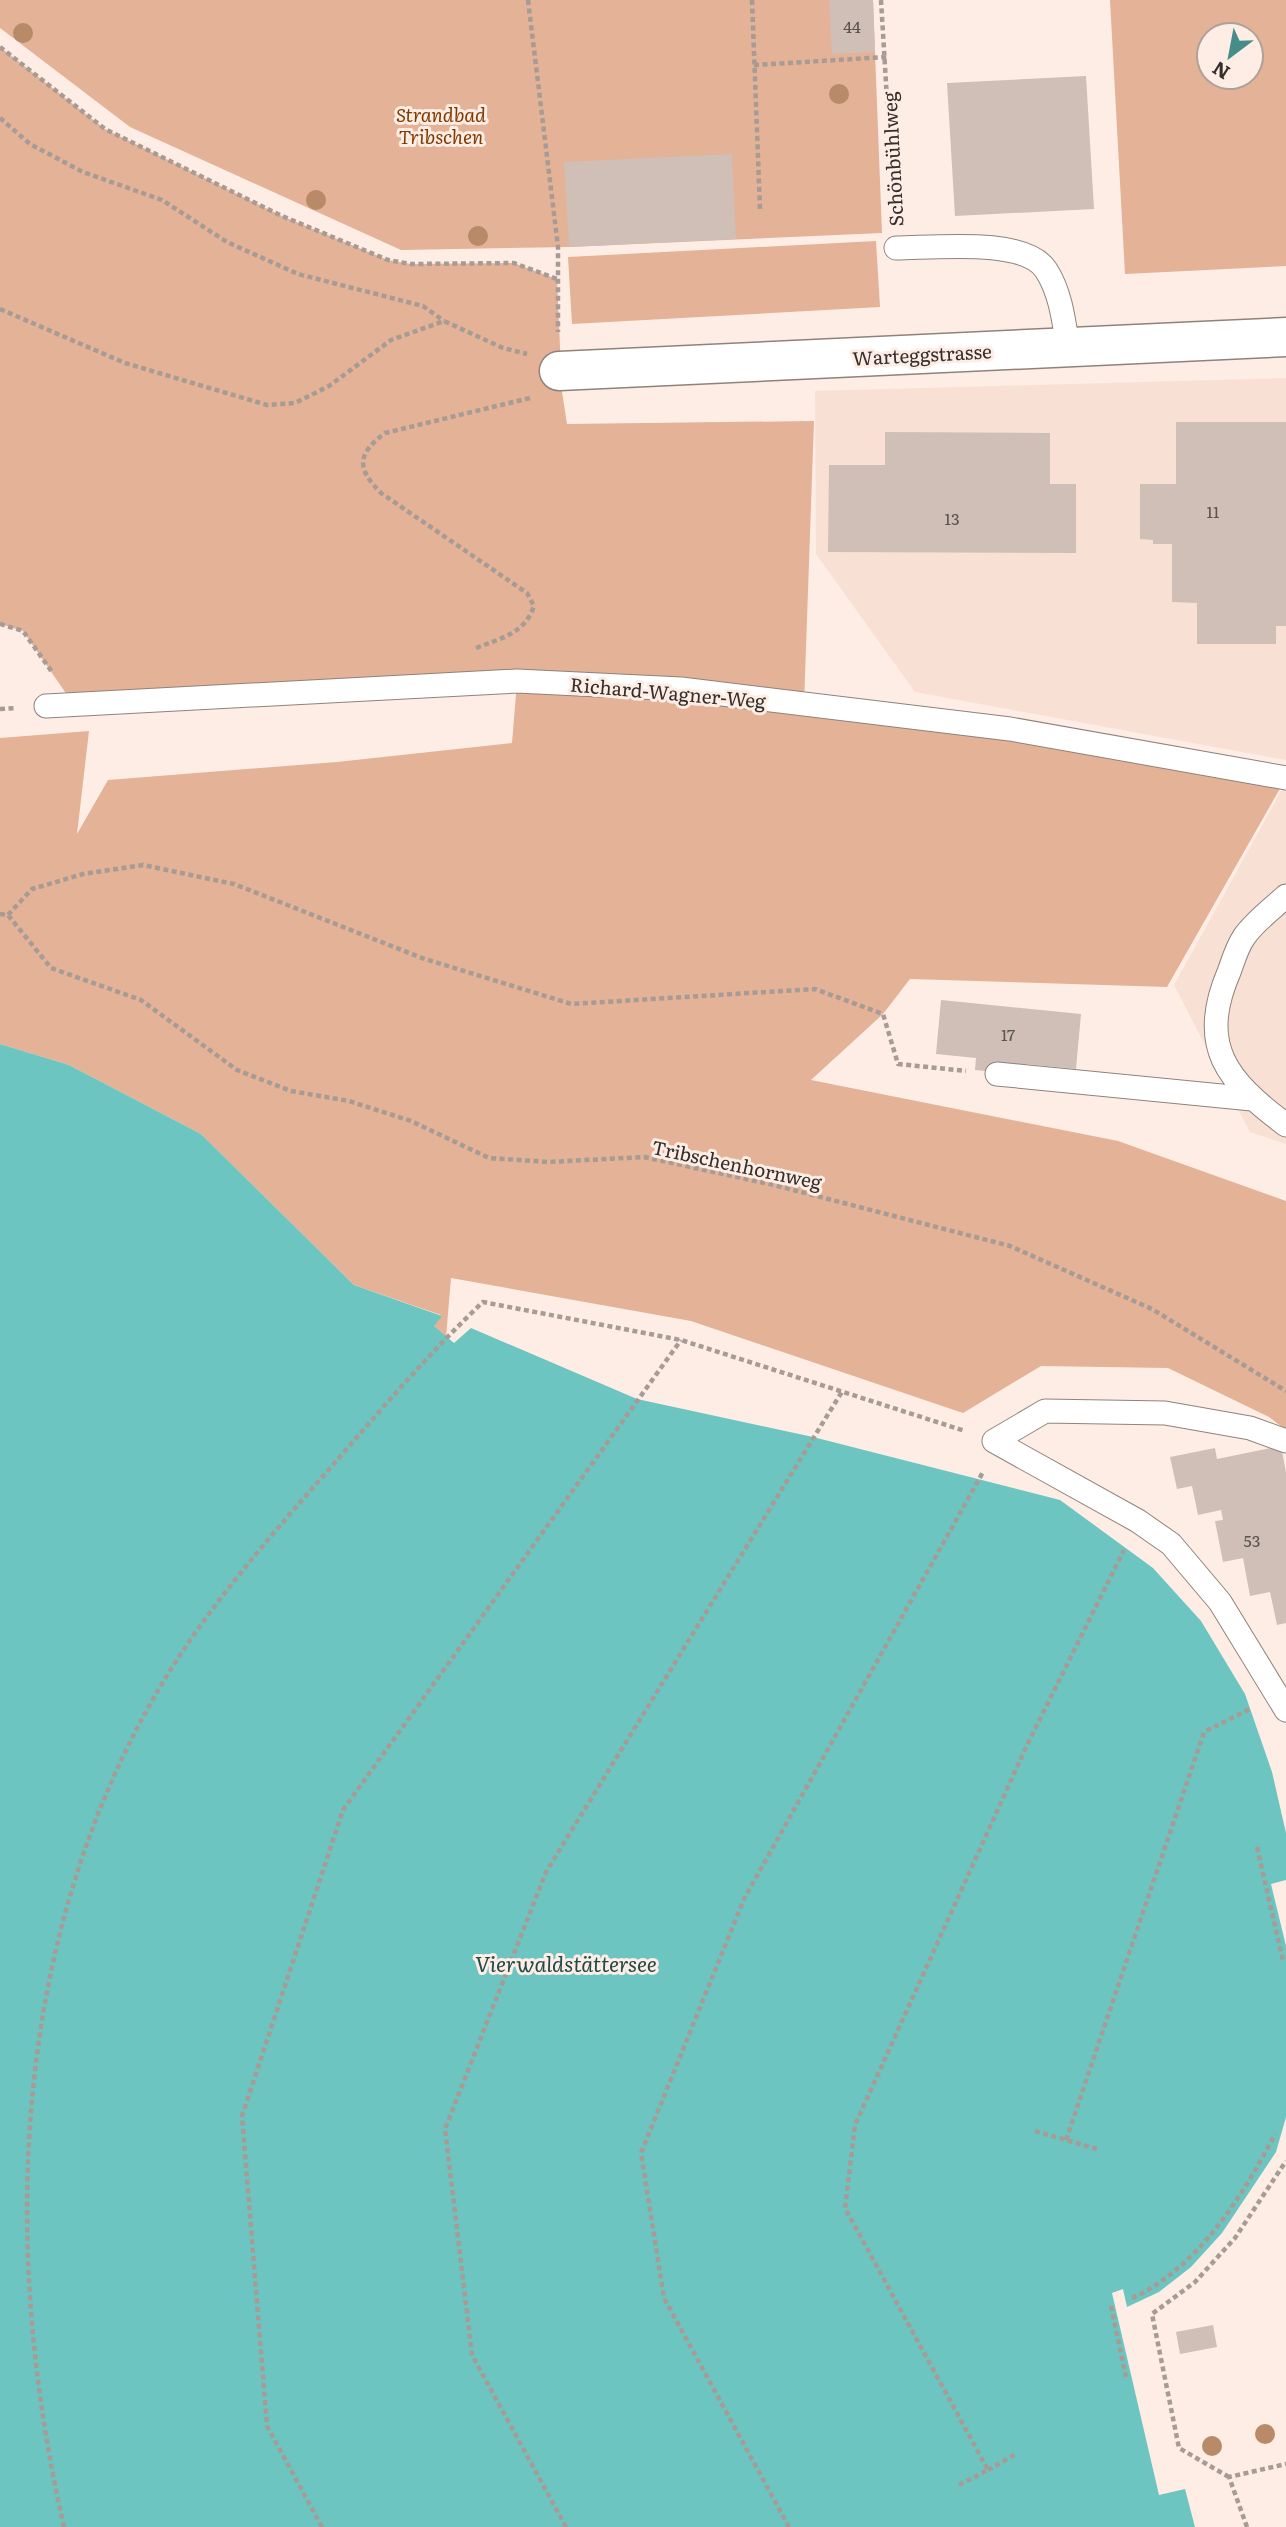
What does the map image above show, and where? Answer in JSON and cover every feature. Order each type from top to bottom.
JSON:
[{"type":"street","name":"Warteggstrasse","points":[[543,375],[1286,337]]},
{"type":"lane","name":"Schönbühlweg","points":[[896,248],[1009,248],[1032,256],[1046,269],[1061,306],[1068,348]]},
{"type":"lane","name":"Richard-Wagner-Weg","points":[[46,706],[517,681],[681,690],[1010,729],[1286,778]]},
{"type":"lane","points":[[1286,895],[1244,937],[1219,994],[1214,1036],[1227,1067],[1252,1099],[1286,1125]]},
{"type":"lane","points":[[997,1074],[1252,1099]]},
{"type":"lane","points":[[1286,1441],[1250,1428],[1165,1413],[1045,1411],[995,1441],[1138,1521],[1171,1544],[1220,1602],[1286,1710]]},
{"type":"path","points":[[0,47],[105,129],[282,216],[388,260],[411,264],[514,263],[557,279],[558,247],[528,0]]},
{"type":"path","points":[[752,0],[760,209]]},
{"type":"path","name":"Schönbühlweg","points":[[881,0],[887,57],[896,248]]},
{"type":"path","points":[[754,65],[887,57]]},
{"type":"path","points":[[0,118],[30,144],[83,172],[162,200],[227,242],[298,274],[423,306],[444,321],[503,348],[543,375]]},
{"type":"path","points":[[0,309],[125,363],[267,405],[295,403],[329,386],[391,340],[444,321]]},
{"type":"path","points":[[466,653],[515,633],[529,620],[534,606],[527,593],[381,493],[365,477],[362,460],[369,445],[385,433],[543,375]]},
{"type":"path","points":[[0,624],[23,631],[74,705]]},
{"type":"path","points":[[0,914],[8,915],[32,889],[83,874],[143,865],[234,884],[422,958],[570,1004],[814,989],[883,1014],[898,1064],[997,1074]]},
{"type":"path","name":"Tribschenhornweg","points":[[8,915],[51,968],[141,1000],[237,1070],[291,1091],[349,1101],[411,1121],[489,1158],[548,1162],[644,1157],[774,1185],[1010,1246],[1152,1309],[1286,1391]]},
{"type":"path","points":[[56,1921],[81,1846],[119,1762],[164,1681],[215,1605],[273,1532],[410,1377],[483,1302],[681,1340],[995,1441]]},
{"type":"path","points":[[322,2527],[267,2426],[242,2116],[343,1810],[681,1340]]},
{"type":"path","points":[[566,2527],[472,2355],[445,2129],[546,1872],[843,1390]]},
{"type":"path","points":[[789,2527],[664,2298],[641,2152],[744,1899],[981,1478]]},
{"type":"path","points":[[988,2470],[845,2207],[855,2125],[1027,1745],[1125,1547]]},
{"type":"path","points":[[1066,2140],[1204,1732],[1251,1709]]},
{"type":"path","points":[[1257,1847],[1283,1961]]},
{"type":"path","points":[[1035,2131],[1097,2149]]},
{"type":"path","points":[[1132,2298],[1154,2288],[1205,2240],[1253,2176],[1275,2134]]},
{"type":"path","points":[[1247,2527],[1228,2477],[1179,2448],[1152,2314],[1195,2282],[1236,2238],[1286,2161]]},
{"type":"path","points":[[1111,2306],[1126,2377]]},
{"type":"path","points":[[959,2485],[1016,2454]]},
{"type":"path","points":[[43,2455],[64,2527]]},
{"type":"path","points":[[1228,2477],[1286,2464]]},
{"type":"shaded area","points":[[1286,378],[1286,760],[915,692],[816,554],[815,391]]},
{"type":"shaded area","points":[[1286,782],[1286,1144],[1250,1132],[1174,985]]},
{"type":"green space","name":"Strandbad Tribschen","points":[[0,0],[873,0],[882,233],[569,247],[401,250],[130,127],[0,28]]},
{"type":"green space","points":[[1110,0],[1286,0],[1286,266],[1125,274]]},
{"type":"green space","points":[[0,47],[105,129],[282,216],[388,260],[411,264],[514,263],[557,279],[562,392],[567,424],[814,421],[804,704],[1286,778],[1167,987],[910,979],[883,1014],[811,1080],[1118,1141],[1286,1201],[1286,1430],[1269,1417],[1168,1368],[1041,1366],[963,1413],[691,1321],[451,1278],[446,1337],[433,1325],[441,1315],[354,1285],[201,1134],[69,1065],[0,1044],[0,738],[89,731],[77,834],[108,780],[337,762],[512,743],[517,682],[74,705],[23,631],[0,624]]},
{"type":"green space","points":[[876,241],[880,307],[572,324],[568,257]]},
{"type":"water","name":"Vierwaldstättersee","points":[[0,1044],[69,1065],[201,1134],[354,1285],[442,1316],[434,1326],[454,1343],[471,1328],[637,1399],[813,1437],[1060,1500],[1153,1568],[1201,1621],[1245,1694],[1272,1772],[1286,1833],[1286,1880],[1271,1884],[1286,1946],[1286,2117],[1276,2152],[1222,2233],[1191,2267],[1159,2292],[1127,2307],[1123,2289],[1112,2293],[1159,2495],[1185,2489],[1195,2527],[0,2527]]},
{"type":"building","points":[[829,0],[873,0],[875,52],[832,54]]},
{"type":"building","points":[[1086,76],[1094,209],[955,216],[947,83]]},
{"type":"building","points":[[732,154],[736,239],[569,247],[564,162]]},
{"type":"building","points":[[1176,422],[1286,422],[1286,626],[1276,626],[1276,644],[1197,644],[1197,603],[1172,602],[1172,544],[1153,544],[1153,540],[1140,539],[1140,484],[1176,484]]},
{"type":"building","points":[[885,432],[1050,433],[1050,484],[1076,484],[1076,553],[828,552],[829,465],[885,465]]},
{"type":"building","points":[[941,1000],[1081,1014],[1076,1069],[1026,1064],[1025,1075],[975,1070],[976,1058],[936,1054]]},
{"type":"building","points":[[1281,1446],[1286,1472],[1286,1623],[1277,1625],[1270,1592],[1250,1596],[1243,1558],[1223,1562],[1215,1521],[1223,1520],[1221,1510],[1198,1515],[1192,1486],[1177,1489],[1170,1457],[1215,1448],[1217,1459]]},
{"type":"building","points":[[1213,2325],[1217,2347],[1180,2354],[1176,2332]]}]
